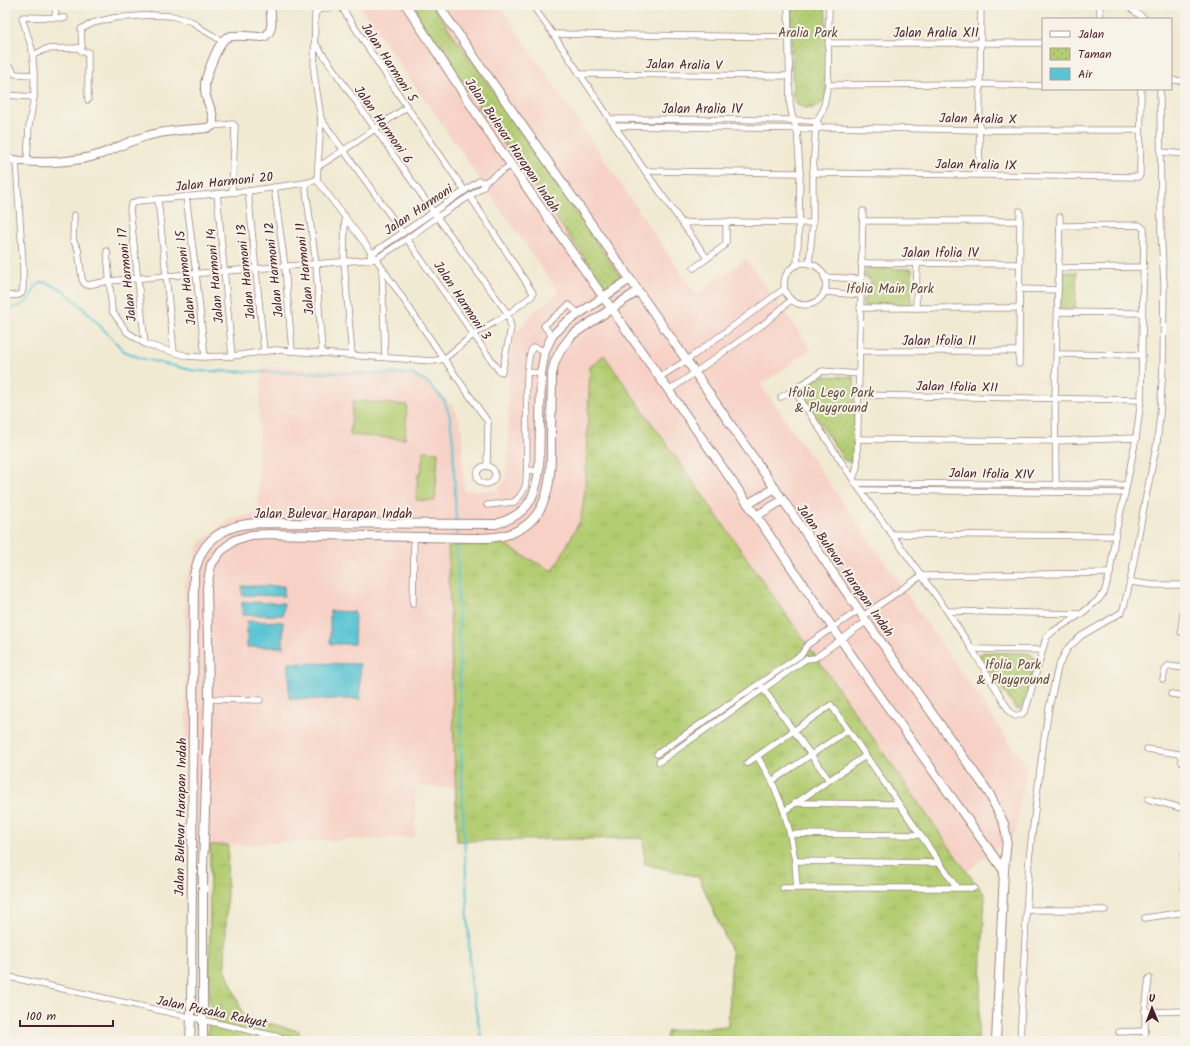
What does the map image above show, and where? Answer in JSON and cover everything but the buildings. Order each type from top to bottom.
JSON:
[{"type":"main road","points":[[1185,855],[1185,887]]},
{"type":"street","points":[[55,17],[56,5]]},
{"type":"street","points":[[212,126],[213,116],[206,97],[205,86],[209,69],[222,41],[224,38],[230,36],[263,38],[266,36],[271,28],[270,5]]},
{"type":"street","name":"Jalan Bulevar Harapan Indah","points":[[406,5],[511,165],[611,309],[670,390],[832,628],[1004,871]]},
{"type":"street","name":"Jalan Bulevar Harapan Indah","points":[[438,5],[687,360],[863,616],[989,793],[1007,833],[996,1041]]},
{"type":"street","points":[[532,5],[554,34],[579,74],[645,171],[707,258]]},
{"type":"street","points":[[788,5],[790,104],[793,120],[797,128],[800,173],[800,223],[797,265]]},
{"type":"street","points":[[810,264],[816,126],[823,110],[828,85],[829,5]]},
{"type":"street","points":[[979,175],[981,5]]},
{"type":"street","points":[[1100,5],[1100,18]]},
{"type":"street","points":[[1126,5],[1144,18]]},
{"type":"street","name":"Jalan Harmoni 5","points":[[317,180],[321,119],[314,73],[315,14],[318,10],[336,6],[342,8],[407,107],[465,191]]},
{"type":"street","points":[[79,48],[82,47],[81,29],[94,23],[113,18],[152,15],[172,16],[190,21],[222,41]]},
{"type":"street","points":[[27,162],[29,126],[34,97],[33,55],[22,18],[65,18]]},
{"type":"street","points":[[554,34],[789,37]]},
{"type":"street","name":"Jalan Harmoni 6","points":[[315,43],[432,211],[508,314]]},
{"type":"street","name":"Jalan Aralia XII","points":[[828,43],[1042,43]]},
{"type":"street","points":[[33,55],[46,49],[79,48],[82,52],[88,52],[88,100]]},
{"type":"street","points":[[5,65],[11,68],[15,74],[33,74]]},
{"type":"street","name":"Jalan Aralia V","points":[[579,74],[789,76]]},
{"type":"street","points":[[1172,80],[1185,81]]},
{"type":"street","points":[[828,85],[979,84],[1042,86]]},
{"type":"street","points":[[1140,90],[1140,130]]},
{"type":"street","points":[[1020,1041],[1029,859],[1043,746],[1058,667],[1067,649],[1081,636],[1122,612],[1130,582],[1157,443],[1163,366],[1164,308],[1161,230],[1160,90]]},
{"type":"street","points":[[5,95],[34,97]]},
{"type":"street","points":[[319,166],[344,151],[407,107]]},
{"type":"street","points":[[321,119],[402,233]]},
{"type":"street","name":"Jalan Aralia IV","points":[[610,119],[793,120],[816,126]]},
{"type":"street","points":[[5,158],[27,162],[76,160],[101,154],[150,134],[233,124],[235,128],[232,191]]},
{"type":"street","points":[[615,126],[797,128],[816,126]]},
{"type":"street","name":"Jalan Aralia X","points":[[816,126],[980,130],[1140,130]]},
{"type":"street","name":"Jalan Aralia IX","points":[[813,173],[1138,177],[1140,175],[1140,130]]},
{"type":"street","points":[[1160,152],[1185,154]]},
{"type":"street","points":[[5,296],[19,295],[22,293],[23,289],[23,265],[16,161]]},
{"type":"street","name":"Jalan Harmoni","points":[[376,259],[483,187],[485,182],[511,165]]},
{"type":"street","points":[[645,171],[800,173]]},
{"type":"street","points":[[317,180],[372,253],[488,422],[487,466]]},
{"type":"street","name":"Jalan Harmoni 20","points":[[132,203],[138,201],[274,187],[317,180]]},
{"type":"street","name":"Jalan Harmoni","points":[[365,260],[372,253],[432,211],[479,181],[485,182]]},
{"type":"street","name":"Jalan Harmoni 11","points":[[305,183],[316,264],[322,353]]},
{"type":"street","name":"Jalan Harmoni 12","points":[[274,187],[285,267],[292,351]]},
{"type":"street","name":"Jalan Harmoni 13","points":[[248,190],[264,350]]},
{"type":"street","name":"Jalan Harmoni 14","points":[[217,193],[232,356]]},
{"type":"street","name":"Jalan Harmoni 15","points":[[186,196],[205,357]]},
{"type":"street","points":[[107,251],[112,311],[127,332],[145,344],[187,356],[232,356],[264,350],[275,350],[433,361],[444,359],[473,335],[508,314],[532,296],[533,292],[470,196]]},
{"type":"street","points":[[158,199],[174,352]]},
{"type":"street","name":"Jalan Harmoni 17","points":[[132,203],[130,209],[145,344]]},
{"type":"street","points":[[854,481],[857,467],[863,211]]},
{"type":"street","points":[[1019,364],[1020,212]]},
{"type":"street","points":[[74,215],[73,240],[78,249],[82,281],[87,285],[109,281],[376,259]]},
{"type":"street","points":[[345,216],[344,261],[352,355]]},
{"type":"street","points":[[1056,485],[1055,398],[1060,217]]},
{"type":"street","points":[[862,222],[1020,221]]},
{"type":"street","points":[[694,268],[724,246],[726,242],[726,222]]},
{"type":"street","points":[[683,223],[812,223]]},
{"type":"street","points":[[794,390],[860,490],[947,611],[1010,712],[1015,716],[1022,714],[1026,709],[1046,638],[1052,632],[1081,614],[1102,597],[1104,593],[1110,573],[1115,536],[1136,438],[1140,400],[1144,229],[1139,225],[1060,226]]},
{"type":"street","name":"Jalan Harmoni 3","points":[[407,239],[473,335],[501,372],[503,371],[511,328],[508,314]]},
{"type":"street","name":"Jalan Ifolia IV","points":[[862,263],[1019,264]]},
{"type":"street","points":[[916,308],[918,263]]},
{"type":"street","points":[[810,264],[816,266],[824,277],[826,284],[824,292],[820,298],[813,303],[806,305],[798,304],[791,300],[784,289],[786,275],[790,269],[797,265],[810,264]]},
{"type":"street","points":[[1059,268],[1143,267]]},
{"type":"street","points":[[382,269],[385,357]]},
{"type":"street","points":[[824,277],[861,279]]},
{"type":"street","name":"Jalan Bulevar Harapan Indah","points":[[190,1041],[194,575],[198,560],[204,548],[213,538],[231,528],[256,523],[439,525],[496,524],[506,521],[524,510],[532,498],[537,486],[541,373],[545,351],[552,336],[564,324],[578,313],[630,279]]},
{"type":"street","points":[[660,377],[687,360],[784,289]]},
{"type":"street","points":[[1019,289],[1058,290]]},
{"type":"street","name":"Jalan Bulevar Harapan Indah","points":[[203,1041],[203,867],[209,699],[207,587],[211,564],[221,551],[235,540],[251,535],[275,534],[469,538],[498,537],[510,534],[520,529],[536,517],[546,499],[551,476],[552,374],[554,361],[572,335],[638,291]]},
{"type":"street","points":[[824,292],[861,295]]},
{"type":"street","points":[[670,390],[765,323],[791,300]]},
{"type":"street","points":[[552,336],[544,326],[546,324],[569,305],[578,313]]},
{"type":"street","points":[[860,308],[1019,308]]},
{"type":"street","points":[[1058,312],[1142,313]]},
{"type":"street","points":[[487,505],[509,503],[516,500],[524,488],[527,470],[527,372],[531,348],[534,347],[545,351]]},
{"type":"street","name":"Jalan Ifolia II","points":[[859,351],[1019,351]]},
{"type":"street","points":[[1057,354],[1142,355]]},
{"type":"street","points":[[781,397],[822,371],[859,374]]},
{"type":"street","points":[[527,372],[541,373]]},
{"type":"street","name":"Jalan Ifolia XII","points":[[859,395],[1140,400]]},
{"type":"street","points":[[857,439],[1056,441],[1136,438]]},
{"type":"street","points":[[527,470],[538,471]]},
{"type":"street","name":"Jalan Ifolia XIV","points":[[854,481],[1126,485]]},
{"type":"street","points":[[748,504],[775,488]]},
{"type":"street","name":"Jalan Ifolia XIV","points":[[860,490],[1125,493]]},
{"type":"street","points":[[516,500],[524,510]]},
{"type":"street","points":[[756,516],[783,500]]},
{"type":"street","points":[[275,523],[275,534]]},
{"type":"street","points":[[373,524],[373,536]]},
{"type":"street","points":[[892,534],[1115,536]]},
{"type":"street","points":[[413,604],[414,537]]},
{"type":"street","points":[[804,656],[815,658],[841,640],[863,616],[921,576],[1110,573]]},
{"type":"street","points":[[1130,582],[1154,585],[1185,585]]},
{"type":"street","points":[[1181,632],[1183,611],[1185,609]]},
{"type":"street","points":[[947,611],[1081,614]]},
{"type":"street","points":[[658,762],[804,656],[807,645],[832,628],[863,616]]},
{"type":"street","points":[[972,649],[1042,650]]},
{"type":"street","points":[[1163,679],[1165,670],[1168,666],[1185,668]]},
{"type":"street","points":[[761,686],[829,780]]},
{"type":"street","points":[[657,754],[761,686]]},
{"type":"street","points":[[1171,694],[1185,696]]},
{"type":"street","points":[[209,699],[260,700]]},
{"type":"street","points":[[747,763],[830,705],[957,888]]},
{"type":"street","points":[[772,781],[848,730]]},
{"type":"street","points":[[1147,749],[1179,754],[1182,762],[1185,763]]},
{"type":"street","points":[[757,756],[772,781],[784,811],[795,861],[797,888]]},
{"type":"street","points":[[784,811],[865,756]]},
{"type":"street","points":[[1148,799],[1185,809]]},
{"type":"street","points":[[795,803],[898,804]]},
{"type":"street","points":[[790,834],[920,835]]},
{"type":"street","points":[[795,861],[939,863]]},
{"type":"street","points":[[783,888],[974,888]]},
{"type":"street","points":[[1026,910],[1105,910]]},
{"type":"street","points":[[1145,918],[1185,912]]},
{"type":"street","name":"Jalan Pusaka Rakyat","points":[[5,976],[297,1041]]},
{"type":"street","points":[[1145,1041],[1145,1012],[1149,978]]},
{"type":"street","points":[[1145,1012],[1185,1011]]},
{"type":"street","points":[[1119,1032],[1145,1031]]},
{"type":"shaded area","points":[[359,5],[499,5],[696,295],[746,259],[811,349],[761,385],[1027,767],[1016,832],[967,872],[604,355],[581,519],[553,572],[527,558],[448,546],[455,788],[416,786],[415,837],[228,845],[187,845],[185,585],[200,543],[228,520],[259,513],[259,411],[262,368],[283,367],[364,371],[421,378],[454,407],[462,427],[464,491],[498,490],[506,477],[508,462],[509,361],[515,334],[535,311],[559,293]]},
{"type":"green space","points":[[410,5],[432,5],[621,277],[620,280],[606,288],[521,169]]},
{"type":"green space","name":"Aralia Park","points":[[795,5],[822,5],[826,12],[826,92],[822,102],[811,108],[806,108],[796,104],[793,96],[790,10]]},
{"type":"green space","name":"Ifolia Main Park","points":[[866,268],[912,269],[911,307],[863,307],[863,299],[868,295],[871,288],[870,279],[865,277]]},
{"type":"green space","points":[[1061,272],[1077,272],[1075,310],[1060,309]]},
{"type":"green space","points":[[604,355],[967,872],[985,895],[978,1041],[665,1041],[668,1031],[728,1026],[732,953],[699,877],[645,864],[643,838],[457,841],[448,546],[498,540],[527,558],[553,571],[581,519],[585,490],[590,367]]},
{"type":"green space","name":"Ifolia Lego Park & Playground","points":[[819,376],[854,377],[855,430],[853,460],[850,462],[844,460],[798,390]]},
{"type":"green space","points":[[353,401],[407,405],[405,439],[350,435]]},
{"type":"green space","points":[[423,451],[438,452],[435,501],[416,500],[418,473],[421,473]]},
{"type":"green space","name":"Ifolia Park & Playground","points":[[984,652],[1029,653],[1035,658],[1024,703],[1020,709],[1016,709],[980,657],[980,654]]},
{"type":"green space","points":[[210,845],[228,845],[225,968],[244,1017],[299,1031],[298,1041],[207,1041],[209,1017]]},
{"type":"water","points":[[242,586],[284,586],[284,596],[242,595]]},
{"type":"water","points":[[242,602],[284,603],[283,615],[242,615]]},
{"type":"water","points":[[330,611],[355,612],[354,644],[330,644]]},
{"type":"water","points":[[247,621],[283,622],[283,647],[247,647]]},
{"type":"water","points":[[289,663],[360,664],[360,699],[289,699]]},
{"type":"waterway","points":[[5,311],[28,301],[36,286],[43,282],[63,290],[83,308],[124,351],[140,358],[195,371],[411,374],[427,382],[444,400],[450,417],[453,441],[456,521]]},
{"type":"waterway","points":[[456,526],[457,535]]},
{"type":"waterway","points":[[457,540],[462,789],[471,985],[482,1041]]}]
